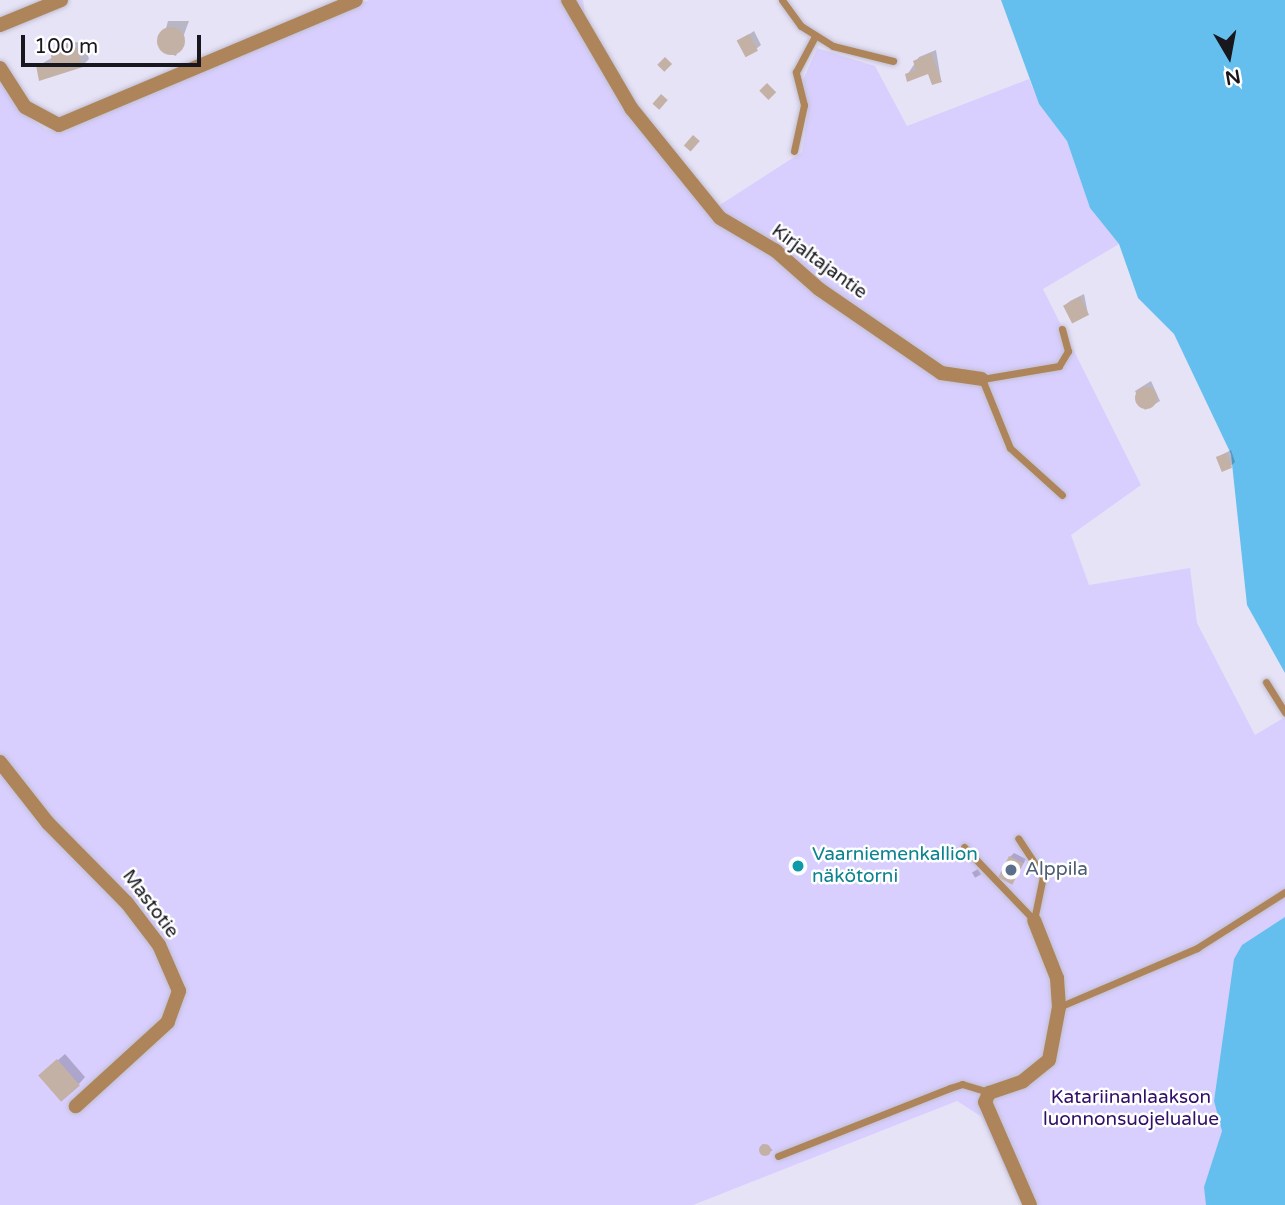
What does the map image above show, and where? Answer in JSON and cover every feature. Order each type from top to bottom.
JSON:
[{"type":"street","points":[[0,25],[61,0]]},
{"type":"street","points":[[0,68],[25,107],[59,125],[356,0]]},
{"type":"street","name":"Kirjaltajantie","points":[[568,0],[631,108],[720,218],[776,251],[830,297],[941,373],[982,379]]},
{"type":"street","name":"Mastotie","points":[[0,762],[48,823],[127,903],[159,945],[179,991],[168,1022],[76,1106]]},
{"type":"street","points":[[1030,1205],[986,1112],[989,1093],[1023,1081],[1049,1060],[1059,1007],[1057,978],[1034,920]]},
{"type":"lane","points":[[782,0],[815,37],[853,55],[892,61]]},
{"type":"lane","points":[[794,151],[804,105],[796,72],[815,37]]},
{"type":"lane","points":[[1062,328],[1068,351],[1059,366],[982,379],[1010,448],[1062,495]]},
{"type":"lane","points":[[1266,682],[1285,712]]},
{"type":"lane","points":[[1018,838],[1043,876],[1034,920]]},
{"type":"lane","points":[[964,847],[1034,920]]},
{"type":"lane","points":[[1059,1007],[1197,948],[1285,892]]},
{"type":"lane","points":[[778,1156],[962,1084],[989,1093]]},
{"type":"green space","name":"Katariinanlaakson luonnonsuojelualue","points":[[369,0],[583,0],[589,43],[709,212],[802,152],[808,111],[803,80],[817,48],[875,66],[907,126],[1029,79],[1039,104],[1067,141],[1090,208],[1119,244],[1043,289],[1141,485],[1071,535],[1089,585],[1190,568],[1197,623],[1255,735],[1285,717],[1285,928],[1233,986],[1225,1044],[1285,1205],[1022,1205],[982,1117],[957,1101],[693,1205],[0,1205],[0,80],[26,115],[46,130],[65,131]]},
{"type":"water","points":[[1001,0],[1285,0],[1285,673],[1247,605],[1231,454],[1174,334],[1138,298],[1119,244],[1090,208],[1067,141],[1039,104]]},
{"type":"water","points":[[1285,917],[1285,1205],[1206,1205],[1204,1187],[1222,1131],[1214,1101],[1234,959],[1242,945]]},
{"type":"building","points":[[171,27],[181,31],[185,41],[181,51],[171,55],[161,51],[157,41],[161,31]]},
{"type":"building","points":[[749,34],[758,51],[746,57],[737,41]]},
{"type":"building","points":[[67,46],[77,48],[83,67],[39,81],[36,65],[52,62],[50,49]]},
{"type":"building","points":[[931,53],[942,82],[932,85],[928,74],[907,82],[905,74],[916,70],[913,61]]},
{"type":"building","points":[[665,57],[672,64],[664,72],[657,65]]},
{"type":"building","points":[[767,83],[776,92],[768,100],[759,91]]},
{"type":"building","points":[[661,94],[668,100],[659,110],[652,104]]},
{"type":"building","points":[[693,135],[700,141],[691,151],[684,146]]},
{"type":"building","points":[[1080,297],[1089,315],[1072,323],[1063,306]]},
{"type":"building","points":[[1142,387],[1150,387],[1157,394],[1157,402],[1150,409],[1142,409],[1135,402],[1135,394]]},
{"type":"building","points":[[1226,453],[1232,468],[1222,472],[1216,457]]},
{"type":"building","name":"Alppila","points":[[1009,856],[1023,863],[1012,885],[998,877]]},
{"type":"building","points":[[57,1059],[80,1085],[61,1102],[38,1075]]},
{"type":"building","points":[[765,1144],[771,1150],[765,1156],[759,1150]]},
{"type":"place","name":"Vaarniemenkallion näkötorni","points":[[798,866]]},
{"type":"place","name":"Alppila","points":[[1011,870]]}]
